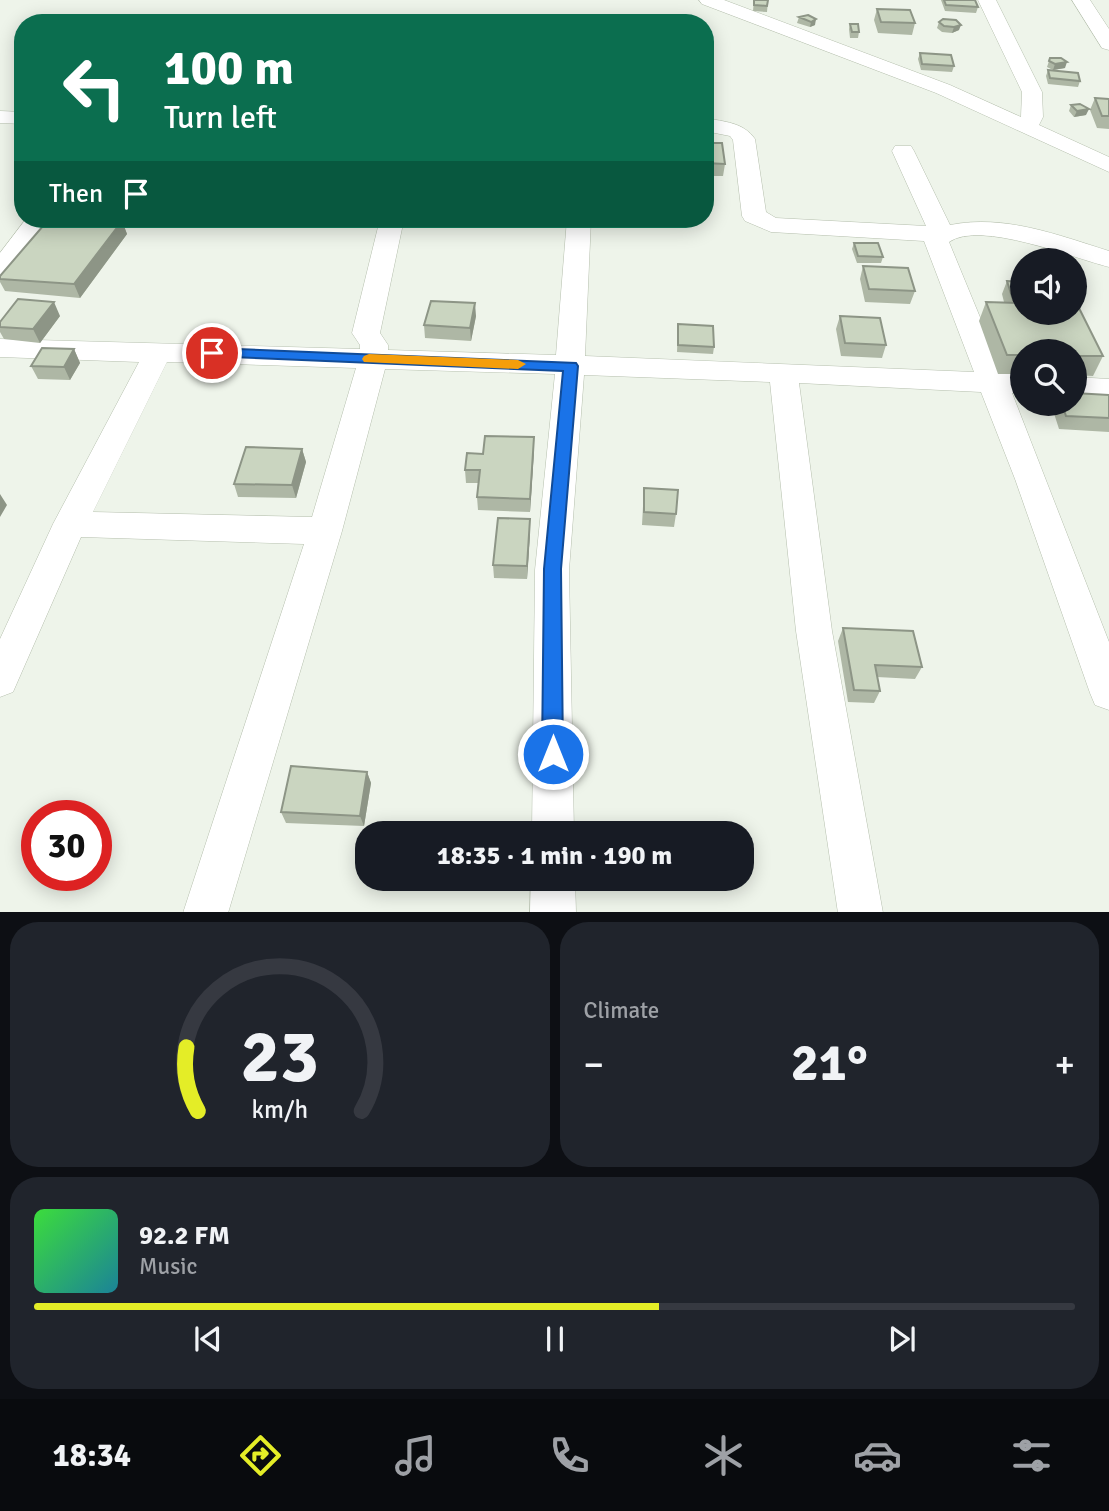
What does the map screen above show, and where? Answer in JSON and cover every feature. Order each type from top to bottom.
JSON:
[{"type":"street","points":[[708,0],[943,89],[1049,140],[1087,153],[1109,165]]},
{"type":"street","points":[[987,0],[1032,92],[1032,117],[1027,128]]},
{"type":"street","points":[[1081,0],[1109,44]]},
{"type":"street","points":[[714,126],[737,131],[744,139],[754,216],[771,225],[942,234],[978,229],[1046,241],[1109,260]]},
{"type":"street","points":[[1049,140],[1109,144]]},
{"type":"street","points":[[903,151],[942,234]]},
{"type":"street","points":[[0,271],[31,228]]},
{"type":"street","points":[[205,912],[325,531],[373,359],[374,345],[366,334],[390,228]]},
{"type":"street","points":[[553,821],[552,569],[570,366],[578,228]]},
{"type":"street","points":[[942,234],[936,242],[943,261],[1007,384],[1031,479],[1109,693]]},
{"type":"street","points":[[0,348],[783,372],[1007,384]]},
{"type":"street","points":[[0,680],[70,524],[159,351]]},
{"type":"street","points":[[783,372],[814,631],[861,912]]},
{"type":"street","points":[[1087,388],[1109,389]]},
{"type":"street","points":[[70,524],[325,531]]},
{"type":"street","points":[[553,891],[553,912]]},
{"type":"building","points":[[754,0],[768,0],[767,6],[754,5]]},
{"type":"building","points":[[944,0],[975,0],[978,7],[946,5]]},
{"type":"building","points":[[877,9],[910,10],[915,23],[881,22]]},
{"type":"building","points":[[808,15],[816,19],[811,22],[799,17]]},
{"type":"building","points":[[943,19],[956,20],[961,25],[944,26],[939,22]]},
{"type":"building","points":[[850,24],[858,24],[859,32],[852,32]]},
{"type":"building","points":[[920,53],[951,55],[954,66],[922,64]]},
{"type":"building","points":[[1050,58],[1061,58],[1067,62],[1055,64],[1049,61]]},
{"type":"building","points":[[1048,70],[1078,73],[1080,81],[1050,78]]},
{"type":"building","points":[[1095,98],[1109,99],[1109,116],[1102,116]]},
{"type":"building","points":[[1080,104],[1089,109],[1077,111],[1071,105]]},
{"type":"building","points":[[714,143],[722,143],[725,164],[714,163]]},
{"type":"building","points":[[41,228],[117,228],[74,284],[0,279]]},
{"type":"building","points":[[854,243],[878,243],[883,257],[858,256]]},
{"type":"building","points":[[863,266],[908,268],[915,291],[869,289]]},
{"type":"building","points":[[18,299],[54,302],[33,329],[0,327],[0,322]]},
{"type":"building","points":[[431,301],[475,303],[470,328],[424,325]]},
{"type":"building","points":[[986,302],[1010,303],[1010,325],[1087,324],[1103,356],[1087,356],[1087,339],[1010,339],[1010,355],[1007,355]]},
{"type":"building","points":[[840,316],[880,318],[886,345],[845,343]]},
{"type":"building","points":[[678,324],[713,326],[714,347],[678,345]]},
{"type":"building","points":[[42,348],[74,349],[64,367],[31,366]]},
{"type":"building","points":[[1087,394],[1109,395],[1109,418],[1066,416],[1087,416]]},
{"type":"building","points":[[485,436],[534,437],[530,499],[477,497],[480,470],[465,470],[467,453],[483,454]]},
{"type":"building","points":[[246,447],[302,449],[292,485],[234,484]]},
{"type":"building","points":[[644,488],[678,490],[676,514],[644,512]]},
{"type":"building","points":[[498,518],[530,519],[527,566],[493,565]]},
{"type":"building","points":[[843,628],[913,631],[922,667],[875,665],[880,691],[854,690]]},
{"type":"building","points":[[291,766],[367,772],[360,816],[281,812]]},
{"type":"slow traffic","points":[[369,359],[518,364]]},
{"type":"route","points":[[212,353],[570,366],[552,569],[553,754]]}]
